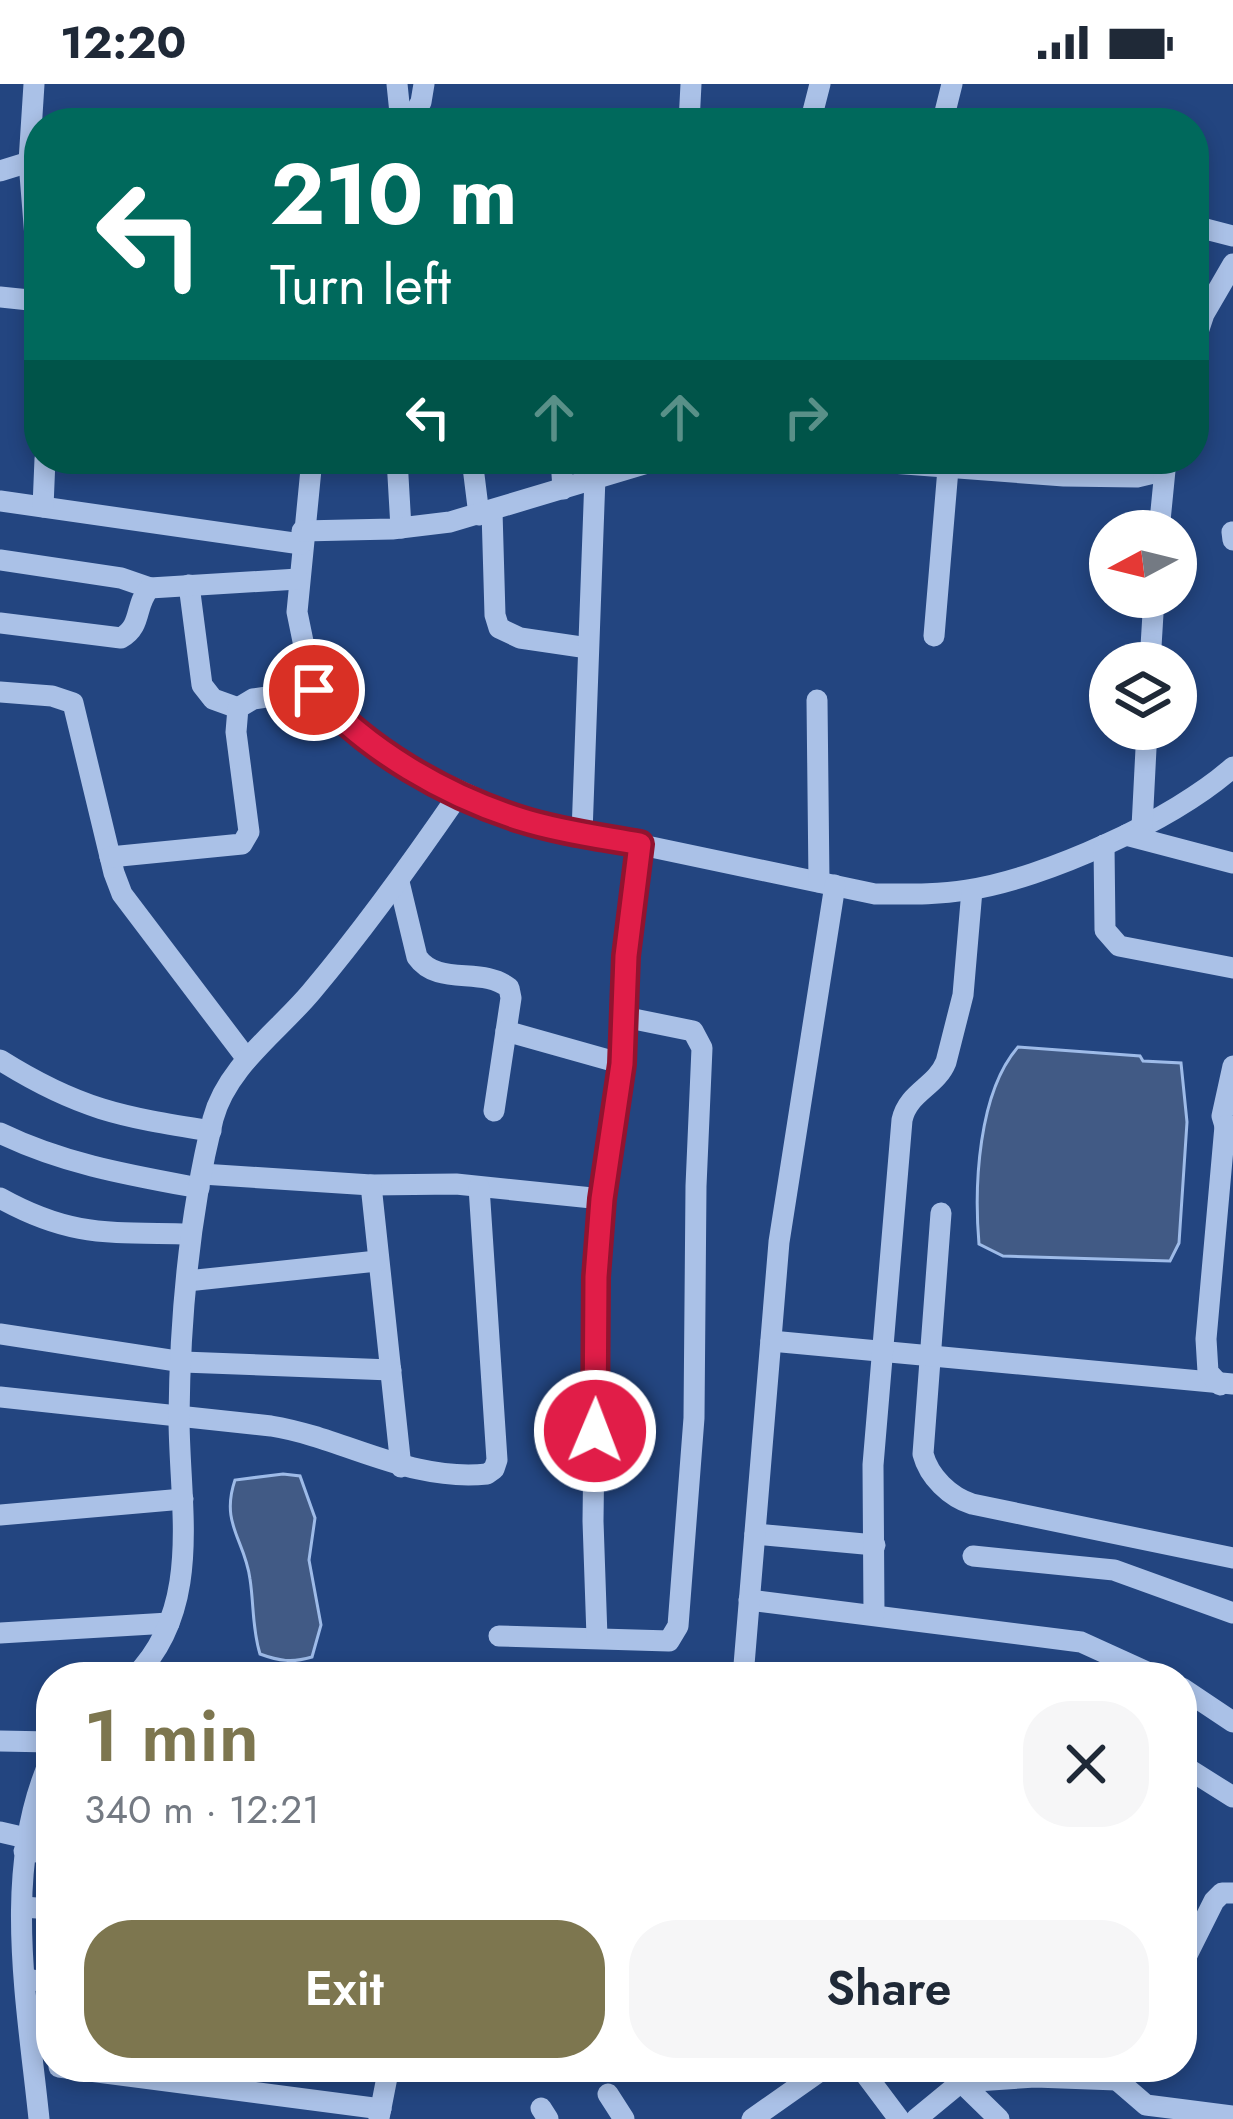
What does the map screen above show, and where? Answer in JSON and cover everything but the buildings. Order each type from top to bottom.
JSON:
[{"type":"street","points":[[1209,305],[1233,264]]},
{"type":"street","points":[[43,507],[44,474]]},
{"type":"street","points":[[310,474],[297,612],[314,690],[338,718],[375,746],[459,794],[523,820],[875,894],[972,890],[1103,845],[1228,779]]},
{"type":"street","points":[[398,474],[401,528]]},
{"type":"street","points":[[476,474],[486,513],[500,628],[520,638],[588,648]]},
{"type":"street","points":[[562,474],[562,489]]},
{"type":"street","points":[[0,501],[302,538],[486,513],[606,474]]},
{"type":"street","points":[[934,636],[948,474]]},
{"type":"street","points":[[1066,474],[1150,474]]},
{"type":"street","points":[[1162,510],[1165,474]]},
{"type":"street","points":[[582,833],[595,477]]},
{"type":"street","points":[[0,560],[122,578],[150,588],[298,578]]},
{"type":"street","points":[[189,585],[202,685],[213,700],[238,708]]},
{"type":"street","points":[[0,623],[121,638],[131,632],[141,596],[150,588]]},
{"type":"street","points":[[110,857],[242,844],[248,839],[236,732],[238,708],[254,698],[314,690]]},
{"type":"street","points":[[0,692],[52,696],[73,704],[122,894],[247,1059]]},
{"type":"street","points":[[744,1662],[779,1242],[827,884],[818,700]]},
{"type":"street","points":[[1134,831],[1144,750]]},
{"type":"street","points":[[148,1662],[169,1623],[184,1547],[179,1416],[189,1234],[220,1102],[247,1059],[309,994],[399,882],[459,794]]},
{"type":"street","points":[[1134,831],[1233,862]]},
{"type":"street","points":[[597,1636],[593,1521],[596,1277],[622,1064],[626,956],[640,844]]},
{"type":"street","points":[[1103,845],[1109,939],[1119,946],[1233,968]]},
{"type":"street","points":[[399,882],[417,956],[424,966],[434,972],[504,982],[511,998],[494,1111]]},
{"type":"street","points":[[874,1614],[873,1465],[902,1120],[910,1099],[942,1072],[946,1062],[963,995],[972,890]]},
{"type":"street","points":[[499,1636],[597,1636],[659,1642],[676,1635],[694,1418],[702,1048],[693,1031],[624,1017]]},
{"type":"street","points":[[506,1031],[622,1064]]},
{"type":"street","points":[[0,1060],[83,1106],[211,1131]]},
{"type":"street","points":[[1233,1068],[1222,1116],[1229,1128],[1225,1224],[1206,1339],[1206,1364],[1233,1398]]},
{"type":"street","points":[[0,1133],[62,1160],[200,1181],[479,1187],[602,1199]]},
{"type":"street","points":[[371,1186],[401,1467]]},
{"type":"street","points":[[0,1397],[309,1432],[401,1467],[487,1474],[494,1468],[479,1187]]},
{"type":"street","points":[[0,1198],[31,1215],[79,1231],[189,1234]]},
{"type":"street","points":[[941,1213],[923,1454],[932,1474],[961,1501],[1233,1558]]},
{"type":"street","points":[[187,1281],[377,1261]]},
{"type":"street","points":[[0,1334],[183,1362],[391,1370]]},
{"type":"street","points":[[771,1341],[1224,1382]]},
{"type":"street","points":[[0,1515],[183,1499]]},
{"type":"street","points":[[755,1534],[875,1545]]},
{"type":"street","points":[[973,1556],[1114,1570],[1233,1613]]},
{"type":"street","points":[[749,1600],[1081,1642],[1125,1662]]},
{"type":"street","points":[[0,1633],[169,1623]]},
{"type":"street","points":[[1197,1698],[1233,1722]]},
{"type":"street","points":[[0,1741],[36,1742]]},
{"type":"street","points":[[1197,1774],[1233,1797]]},
{"type":"street","points":[[36,1817],[25,1845],[22,1907],[27,1979],[36,2016]]},
{"type":"street","points":[[0,1832],[36,1848]]},
{"type":"street","points":[[1197,1935],[1214,1901],[1222,1893],[1233,1894]]},
{"type":"street","points":[[22,1907],[36,1908]]},
{"type":"street","points":[[27,1979],[36,1980]]},
{"type":"street","points":[[39,2119],[45,2082]]},
{"type":"street","points":[[163,2082],[380,2114],[386,2082]]},
{"type":"street","points":[[752,2119],[805,2082]]},
{"type":"street","points":[[871,2082],[899,2119]]},
{"type":"street","points":[[916,2119],[961,2082],[998,2119]]},
{"type":"street","points":[[1129,2082],[1145,2104],[1233,2116]]},
{"type":"street","points":[[608,2094],[625,2119]]},
{"type":"water","points":[[1018,1047],[1181,1063],[1187,1122],[1179,1243],[1170,1261],[1003,1256],[979,1244],[977,1195],[987,1114],[994,1089]]},
{"type":"water","points":[[300,1476],[315,1518],[309,1560],[321,1625],[312,1657],[292,1661],[260,1654],[247,1565],[230,1509],[235,1480]]},
{"type":"route","points":[[314,690],[338,718],[375,746],[459,794],[523,820],[640,844],[626,956],[622,1064],[596,1277],[595,1431]]}]
